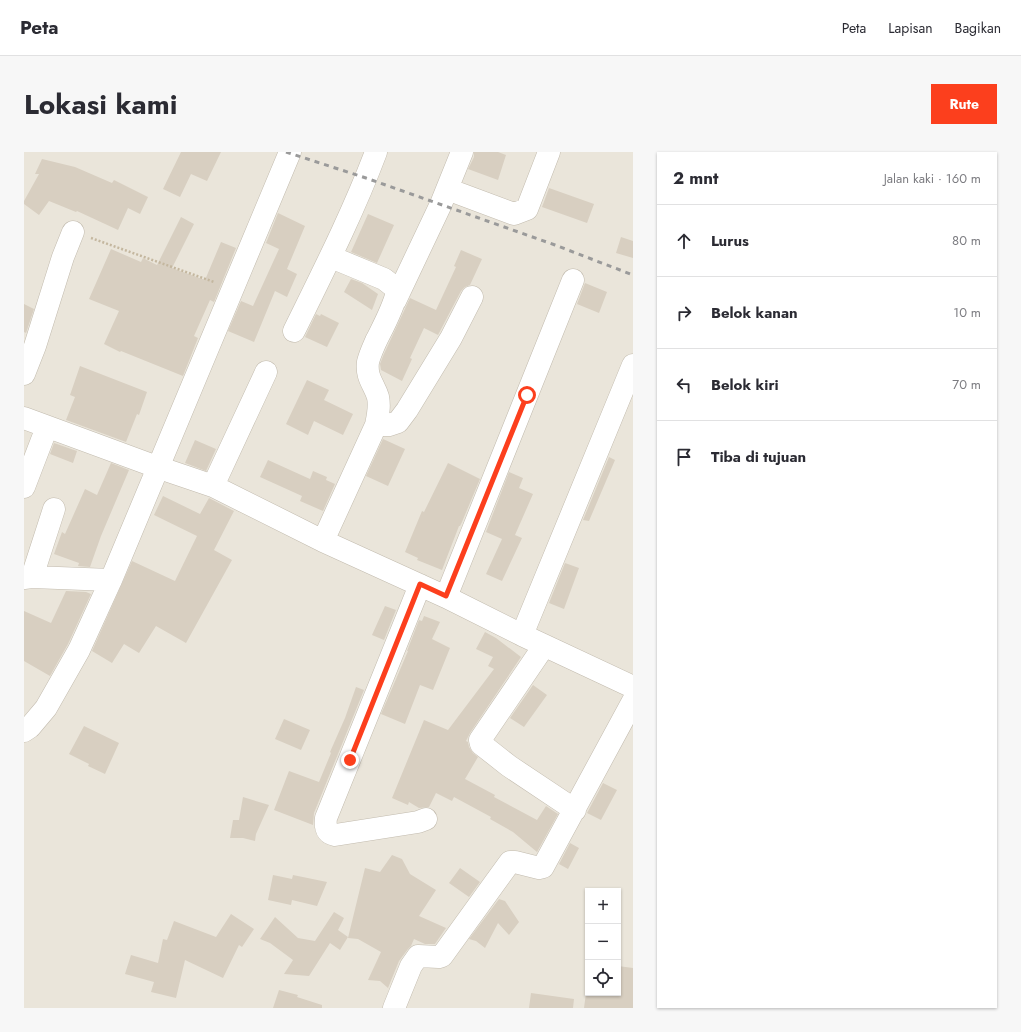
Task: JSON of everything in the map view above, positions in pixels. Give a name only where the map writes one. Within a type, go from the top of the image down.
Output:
[{"type":"street","points":[[24,731],[30,727],[46,708],[79,650],[111,580],[290,152]]},
{"type":"street","points":[[294,331],[331,257],[376,152]]},
{"type":"street","points":[[323,541],[376,425],[379,410],[378,397],[370,379],[368,368],[372,350],[441,204],[462,152]]},
{"type":"street","points":[[447,189],[514,214],[527,209],[549,152]]},
{"type":"street","points":[[24,374],[35,346],[63,257],[73,232]]},
{"type":"street","points":[[331,257],[384,279],[393,286],[397,292],[395,301]]},
{"type":"street","points":[[446,596],[573,280]]},
{"type":"street","points":[[376,425],[389,425],[398,422],[407,410],[451,338],[472,297]]},
{"type":"street","points":[[522,635],[633,365]]},
{"type":"street","points":[[213,486],[266,372]]},
{"type":"street","points":[[24,418],[213,486],[323,541],[446,596],[544,646],[633,686]]},
{"type":"street","points":[[24,487],[47,427]]},
{"type":"street","points":[[54,509],[28,577],[111,580]]},
{"type":"street","points":[[420,584],[326,818],[326,828],[331,833],[336,835],[418,822],[426,819]]},
{"type":"street","points":[[544,646],[480,740],[480,744],[509,766],[575,810]]},
{"type":"street","points":[[394,1008],[411,966],[418,956],[442,956],[510,862],[541,868],[543,867],[633,701]]},
{"type":"path","points":[[73,232],[232,289]]},
{"type":"shaded area","points":[[24,152],[633,152],[633,1008],[24,1008]]},
{"type":"building","points":[[181,152],[221,152],[207,181],[191,174],[180,197],[163,189]]},
{"type":"building","points":[[474,152],[498,152],[506,155],[498,180],[468,169],[474,157]]},
{"type":"building","points":[[42,159],[75,167],[112,183],[114,180],[148,197],[140,214],[128,208],[118,230],[77,211],[76,212],[49,201],[39,215],[24,204],[24,201],[39,174],[35,174]]},
{"type":"building","points":[[549,188],[594,204],[587,223],[542,207]]},
{"type":"building","points":[[278,213],[305,226],[287,269],[297,274],[287,297],[275,291],[254,342],[228,331],[241,301],[253,306],[279,249],[266,243]]},
{"type":"building","points":[[368,214],[394,225],[377,263],[351,252]]},
{"type":"building","points":[[181,217],[194,224],[172,268],[205,280],[221,242],[236,248],[214,302],[210,300],[194,336],[198,338],[183,376],[121,351],[120,352],[104,344],[119,311],[89,299],[111,249],[141,262],[143,258],[157,265]]},
{"type":"building","points":[[621,237],[633,241],[633,258],[616,253]]},
{"type":"building","points":[[461,250],[482,259],[470,285],[461,291],[438,335],[424,328],[410,358],[412,359],[402,381],[381,370],[380,364],[383,356],[410,298],[436,310],[456,267],[454,266]]},
{"type":"building","points":[[351,279],[362,283],[378,294],[372,310],[344,292]]},
{"type":"building","points":[[585,283],[607,292],[599,313],[577,304]]},
{"type":"building","points":[[24,304],[34,309],[26,333],[24,332]]},
{"type":"building","points":[[316,314],[320,316],[321,314],[339,323],[327,347],[305,337]]},
{"type":"building","points":[[80,366],[147,392],[139,415],[137,414],[126,442],[66,420],[75,397],[70,395]]},
{"type":"building","points":[[307,380],[329,390],[324,400],[353,414],[343,435],[314,421],[308,435],[286,424]]},
{"type":"building","points":[[383,439],[405,449],[388,486],[366,476]]},
{"type":"building","points":[[195,440],[216,449],[206,471],[185,463]]},
{"type":"building","points":[[54,443],[77,451],[73,463],[50,454]]},
{"type":"building","points":[[609,457],[615,460],[589,521],[583,520]]},
{"type":"building","points":[[268,460],[310,479],[313,471],[327,477],[326,480],[335,484],[323,511],[300,501],[302,496],[260,477]]},
{"type":"building","points":[[111,463],[129,470],[101,536],[90,567],[78,566],[79,563],[54,554],[62,532],[65,534],[85,489],[97,495]]},
{"type":"building","points":[[448,463],[480,479],[459,526],[442,570],[417,560],[418,558],[405,552],[422,511],[424,512]]},
{"type":"building","points":[[509,472],[523,478],[519,488],[533,494],[515,535],[522,538],[502,581],[486,574],[502,539],[486,532]]},
{"type":"building","points":[[163,496],[200,514],[209,498],[234,511],[214,550],[232,560],[186,643],[156,626],[139,653],[124,644],[112,663],[92,651],[132,561],[175,581],[197,536],[154,515]]},
{"type":"building","points":[[565,563],[579,568],[564,609],[549,603]]},
{"type":"building","points":[[66,591],[86,592],[91,594],[68,644],[50,676],[24,661],[24,611],[51,623]]},
{"type":"building","points":[[385,606],[396,610],[384,640],[372,635]]},
{"type":"building","points":[[424,616],[440,622],[432,639],[450,648],[433,690],[420,685],[405,724],[381,714],[408,651],[419,620],[422,621]]},
{"type":"building","points":[[485,632],[496,638],[521,657],[466,741],[468,742],[473,753],[478,757],[465,779],[495,795],[494,797],[537,820],[546,806],[558,814],[537,852],[513,832],[490,819],[491,817],[454,797],[452,801],[436,793],[429,807],[419,808],[409,802],[408,805],[392,798],[424,720],[448,730],[494,669],[488,666],[493,657],[476,649]]},
{"type":"building","points":[[533,685],[547,695],[524,727],[510,718]]},
{"type":"building","points":[[356,687],[364,690],[314,813],[313,825],[274,810],[289,771],[319,782]]},
{"type":"building","points":[[284,719],[310,730],[301,750],[275,739]]},
{"type":"building","points":[[84,726],[119,743],[105,774],[88,766],[89,764],[69,754]]},
{"type":"building","points":[[603,783],[617,790],[601,820],[587,813]]},
{"type":"building","points":[[243,797],[269,805],[256,834],[255,841],[243,838],[230,838],[233,820],[239,820]]},
{"type":"building","points":[[570,843],[579,848],[568,869],[559,864]]},
{"type":"building","points":[[392,855],[402,859],[410,874],[436,890],[419,916],[446,928],[435,944],[425,944],[414,939],[411,946],[399,961],[388,988],[380,981],[368,980],[381,952],[358,939],[348,938],[365,868],[380,872]]},
{"type":"building","points":[[460,868],[480,882],[469,897],[449,883]]},
{"type":"building","points":[[273,875],[292,879],[293,875],[327,882],[317,906],[292,900],[291,905],[268,900]]},
{"type":"building","points":[[499,899],[505,901],[519,922],[509,935],[498,923],[485,948],[476,941],[469,939]]},
{"type":"building","points":[[334,912],[344,918],[338,930],[348,937],[340,950],[330,943],[309,976],[284,974],[293,960],[270,943],[260,939],[275,917],[298,938],[315,941]]},
{"type":"building","points":[[231,914],[254,929],[242,947],[239,945],[223,978],[185,960],[176,998],[151,992],[154,982],[125,974],[131,955],[158,963],[163,939],[167,940],[174,921],[216,937]]},
{"type":"building","points":[[621,966],[633,968],[633,1008],[584,1008],[586,996],[621,996]]},
{"type":"building","points":[[279,990],[298,995],[297,997],[322,1005],[322,1008],[273,1008]]},
{"type":"building","points":[[531,993],[574,999],[573,1008],[529,1008]]},
{"type":"railway","points":[[286,152],[366,178],[555,245],[633,275]]},
{"type":"route","points":[[350,760],[420,584],[446,596],[527,395]]}]
